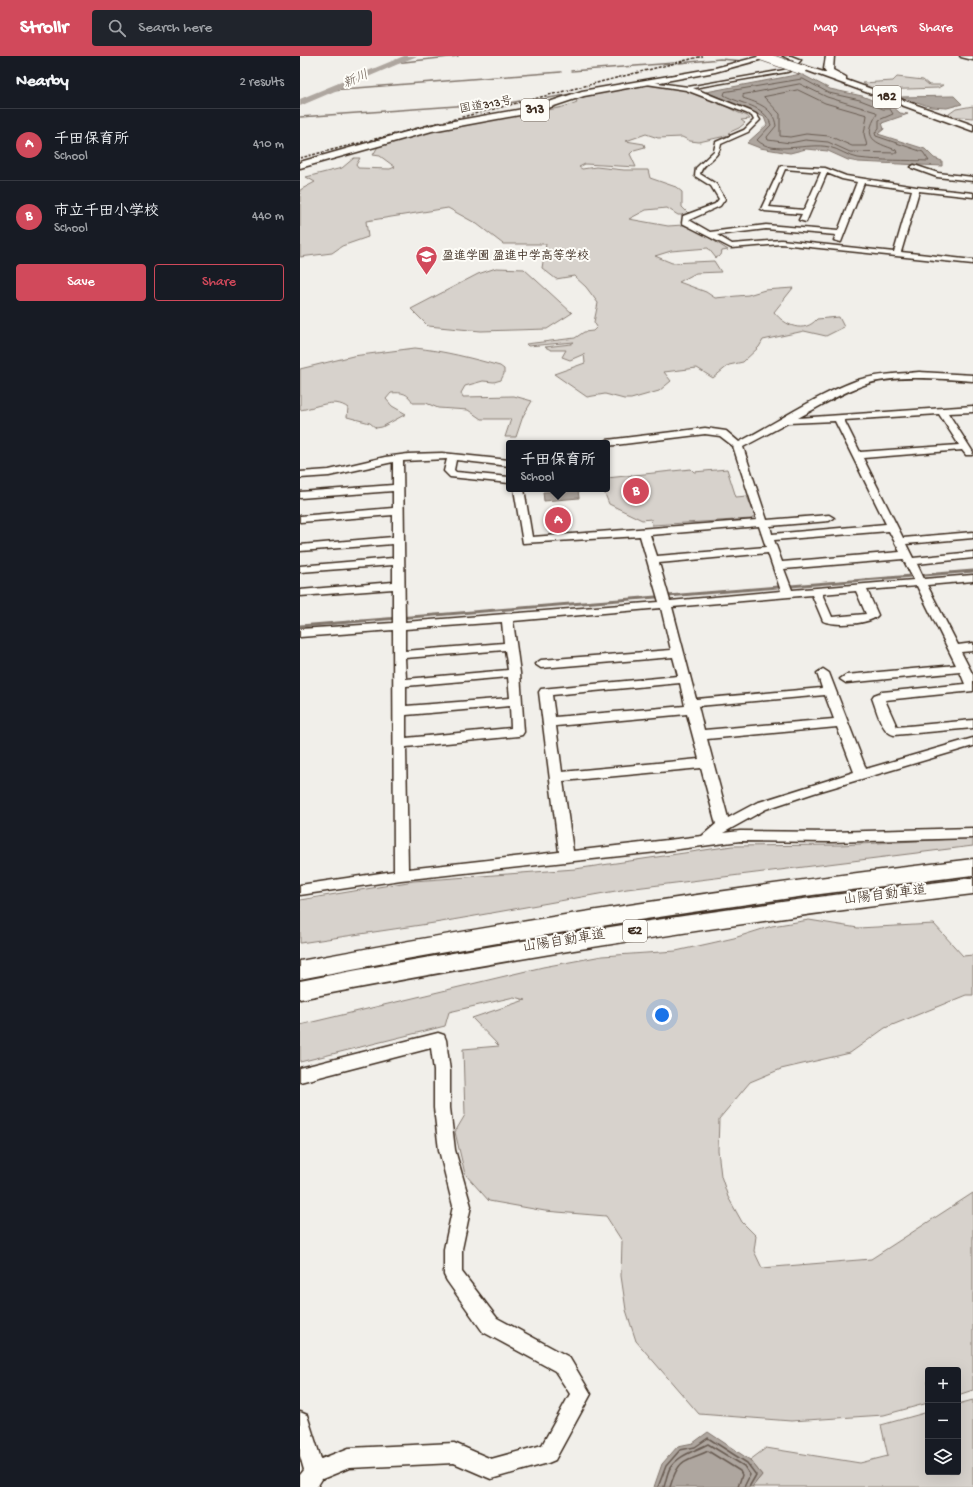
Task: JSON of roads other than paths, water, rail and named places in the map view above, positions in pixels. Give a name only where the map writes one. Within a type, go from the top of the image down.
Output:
[{"type":"highway","name":"182","points":[[762,56],[861,88],[973,129]]},
{"type":"highway","name":"182","points":[[770,56],[801,68]]},
{"type":"highway","name":"国道313号","points":[[300,165],[431,128],[536,110],[582,94],[715,70],[770,56]]},
{"type":"highway","points":[[801,68],[815,68],[829,58]]},
{"type":"highway","points":[[816,73],[829,58]]},
{"type":"highway","points":[[829,58],[828,69],[830,73],[861,88]]},
{"type":"highway","name":"182","points":[[816,73],[973,129]]},
{"type":"highway","name":"山陽自動車道","points":[[300,970],[510,931],[716,899],[973,867]]},
{"type":"highway","name":"山陽自動車道","points":[[300,990],[511,951],[629,932],[873,897],[973,886]]},
{"type":"street","points":[[687,88],[785,71],[790,69],[798,60],[786,56]]},
{"type":"street","points":[[963,56],[973,58]]},
{"type":"street","points":[[643,83],[687,88],[748,112],[754,115],[757,120],[746,132],[718,143],[717,152],[698,169],[697,175],[714,185],[722,199],[718,205],[686,218],[685,221],[731,246],[773,242],[973,262]]},
{"type":"street","points":[[807,212],[765,208],[783,167],[825,170],[844,178],[916,190],[973,195]]},
{"type":"street","points":[[914,167],[937,175],[973,179]]},
{"type":"street","points":[[799,230],[825,170]]},
{"type":"street","points":[[835,247],[861,181]]},
{"type":"street","points":[[897,254],[916,190]]},
{"type":"street","points":[[709,234],[766,227],[841,233]]},
{"type":"street","points":[[737,445],[744,444],[834,394],[876,379],[920,375],[973,378]]},
{"type":"street","points":[[787,421],[973,409]]},
{"type":"street","points":[[858,455],[967,450],[942,411]]},
{"type":"street","points":[[838,418],[858,455],[973,687],[882,696],[878,698],[890,727],[894,731],[973,724]]},
{"type":"street","points":[[610,443],[716,431],[728,435],[737,445],[764,522],[772,550],[787,589]]},
{"type":"street","points":[[300,475],[329,473],[398,458],[442,456],[506,463]]},
{"type":"street","points":[[398,458],[401,875]]},
{"type":"street","points":[[452,458],[449,471],[453,475],[506,480]]},
{"type":"street","points":[[300,495],[399,488]]},
{"type":"street","points":[[520,492],[527,541],[829,518]]},
{"type":"street","points":[[300,519],[399,511]]},
{"type":"street","points":[[768,537],[894,527]]},
{"type":"street","points":[[644,531],[664,599],[723,826]]},
{"type":"street","points":[[900,541],[973,535]]},
{"type":"street","points":[[300,548],[399,540]]},
{"type":"street","points":[[652,560],[772,550]]},
{"type":"street","points":[[778,566],[973,555]]},
{"type":"street","points":[[300,569],[398,561]]},
{"type":"street","points":[[300,633],[399,621],[507,618],[664,599],[787,589],[816,592],[860,588],[919,578],[973,578]]},
{"type":"street","points":[[300,593],[398,585]]},
{"type":"street","points":[[816,592],[827,619],[832,621],[867,618],[872,615],[860,588]]},
{"type":"street","points":[[401,743],[518,732],[514,672],[507,618]]},
{"type":"street","points":[[400,654],[510,646]]},
{"type":"street","points":[[954,649],[973,647]]},
{"type":"street","points":[[541,664],[677,653]]},
{"type":"street","points":[[846,678],[964,668]]},
{"type":"street","points":[[400,683],[514,672]]},
{"type":"street","points":[[824,674],[861,774]]},
{"type":"street","points":[[567,857],[545,692],[684,679]]},
{"type":"street","points":[[549,722],[830,691]]},
{"type":"street","points":[[401,711],[516,701]]},
{"type":"street","points":[[699,735],[842,722]]},
{"type":"street","points":[[705,841],[723,826],[761,806],[861,774],[973,742]]},
{"type":"street","points":[[556,777],[706,763]]},
{"type":"street","points":[[300,890],[401,875],[740,836],[831,837],[973,833]]},
{"type":"street","points":[[300,1075],[438,1040],[442,1071],[442,1108],[447,1150],[462,1206],[453,1249],[454,1275],[490,1325],[562,1364],[581,1394],[548,1453],[491,1469],[454,1453],[412,1454],[349,1458],[309,1479],[300,1422]]},
{"type":"water","points":[[801,74],[830,89],[862,96],[884,105],[891,105],[900,113],[908,114],[882,123],[884,129],[878,134],[925,149],[934,158],[942,161],[942,166],[858,162],[848,160],[828,151],[806,149],[790,153],[760,148],[747,143],[767,125],[764,117],[706,92]]},
{"type":"water","points":[[954,96],[962,104],[947,108],[931,107],[917,102],[910,103],[900,97]]},
{"type":"water","points":[[543,492],[578,492],[579,498],[544,501]]},
{"type":"water","points":[[708,1432],[750,1460],[762,1475],[752,1487],[654,1487],[662,1464],[678,1446],[693,1443]]},
{"type":"waterway","name":"新川","points":[[300,103],[412,56]]},
{"type":"waterway","points":[[395,63],[458,56]]},
{"type":"waterway","points":[[679,63],[720,59],[744,61]]},
{"type":"waterway","points":[[571,71],[674,63]]},
{"type":"waterway","points":[[331,90],[561,72]]},
{"type":"waterway","points":[[527,102],[576,93]]},
{"type":"waterway","points":[[509,103],[520,101]]},
{"type":"waterway","points":[[300,117],[499,103]]},
{"type":"waterway","points":[[300,626],[973,571]]},
{"type":"railway","points":[[300,158],[703,56]]},
{"type":"place","name":"盈進学園 盈進中学高等学校","points":[[427,276]]},
{"type":"place","name":"市立千田小学校","points":[[636,491]]},
{"type":"place","name":"千田保育所","points":[[558,520]]}]
